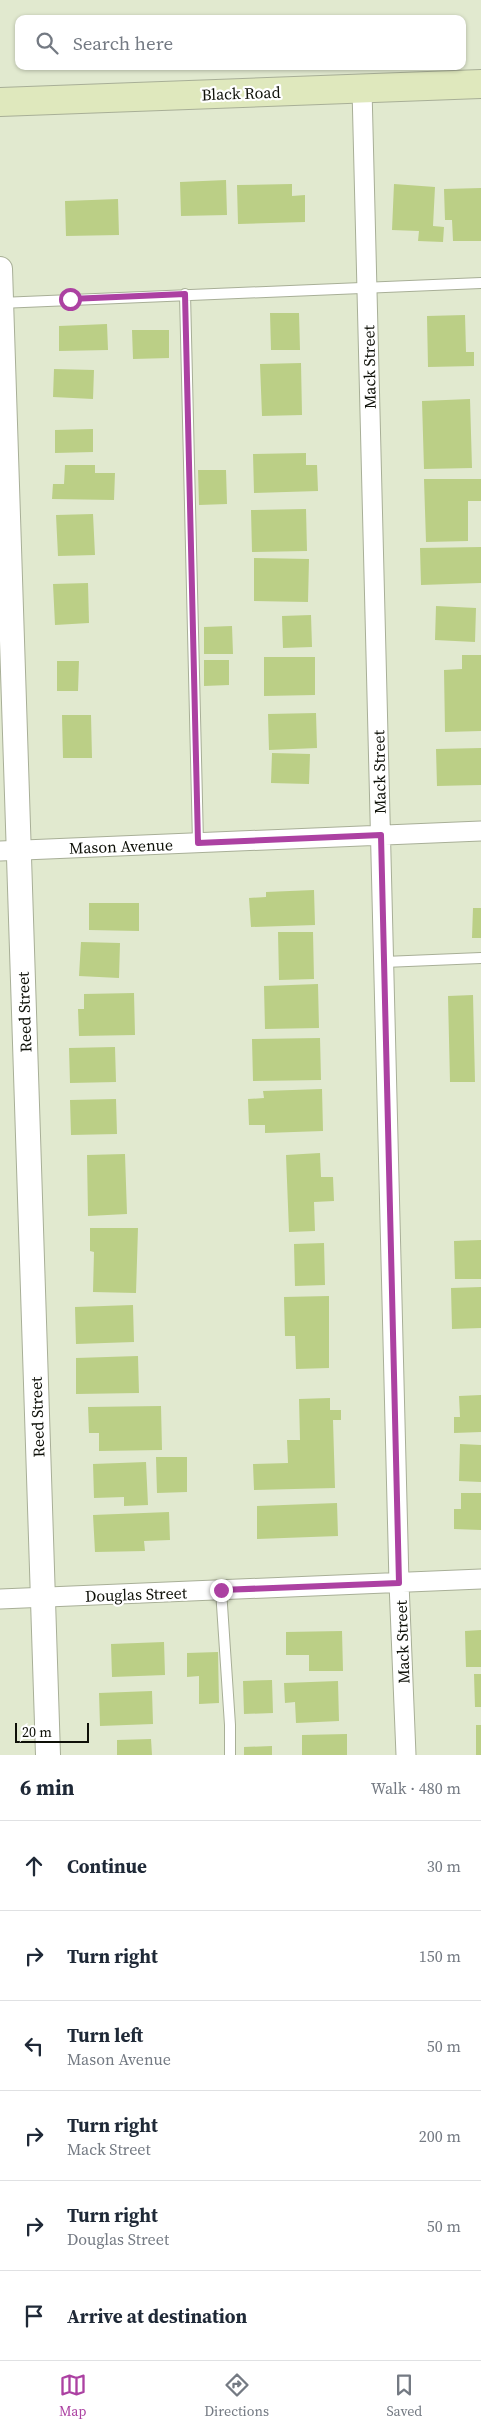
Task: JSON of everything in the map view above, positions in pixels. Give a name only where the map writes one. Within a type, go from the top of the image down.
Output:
[{"type":"main road","name":"Black Road","points":[[0,102],[481,84]]},
{"type":"street","name":"Mack Street","points":[[362,89],[399,1583],[406,1755]]},
{"type":"street","name":"Reed Street","points":[[0,269],[9,850],[48,1755]]},
{"type":"street","name":"Mason Avenue","points":[[9,850],[481,831]]},
{"type":"street","name":"Douglas Street","points":[[0,1599],[481,1579]]},
{"type":"lane","points":[[1,302],[367,286],[481,283]]},
{"type":"lane","points":[[185,294],[198,843]]},
{"type":"lane","points":[[384,962],[481,958]]},
{"type":"lane","points":[[221,1590],[230,1725],[230,1755]]},
{"type":"building","points":[[226,180],[227,215],[181,216],[180,182]]},
{"type":"building","points":[[292,184],[292,196],[305,195],[305,222],[238,224],[237,185]]},
{"type":"building","points":[[394,184],[435,187],[433,226],[444,227],[443,242],[418,241],[419,231],[392,230]]},
{"type":"building","points":[[481,188],[481,241],[453,241],[452,220],[445,220],[444,189]]},
{"type":"building","points":[[118,199],[119,235],[66,236],[65,201]]},
{"type":"building","points":[[270,313],[299,313],[300,350],[271,350]]},
{"type":"building","points":[[465,315],[466,352],[474,352],[474,366],[428,367],[427,316]]},
{"type":"building","points":[[107,324],[108,350],[59,351],[59,326]]},
{"type":"building","points":[[132,330],[169,330],[169,358],[133,359]]},
{"type":"building","points":[[301,363],[302,415],[262,416],[260,364]]},
{"type":"building","points":[[54,369],[94,370],[93,399],[53,397]]},
{"type":"building","points":[[470,399],[472,468],[424,469],[422,401]]},
{"type":"building","points":[[93,429],[93,452],[55,453],[55,430]]},
{"type":"building","points":[[306,453],[306,465],[317,465],[318,491],[254,493],[253,454]]},
{"type":"building","points":[[65,465],[95,465],[95,473],[115,473],[114,500],[52,499],[53,484],[64,484]]},
{"type":"building","points":[[198,470],[226,470],[227,504],[199,505]]},
{"type":"building","points":[[424,479],[481,479],[481,501],[468,501],[468,541],[426,542]]},
{"type":"building","points":[[306,509],[307,551],[252,552],[251,510]]},
{"type":"building","points":[[93,514],[95,555],[58,556],[56,515]]},
{"type":"building","points":[[481,547],[481,583],[421,585],[420,548]]},
{"type":"building","points":[[254,558],[309,559],[308,602],[254,601]]},
{"type":"building","points":[[88,583],[89,623],[55,625],[53,584]]},
{"type":"building","points":[[436,606],[476,608],[475,642],[435,640]]},
{"type":"building","points":[[311,615],[312,647],[283,648],[282,616]]},
{"type":"building","points":[[232,626],[233,654],[204,654],[204,627]]},
{"type":"building","points":[[462,655],[481,655],[481,731],[445,732],[444,670],[462,669]]},
{"type":"building","points":[[264,657],[315,657],[315,695],[264,696]]},
{"type":"building","points":[[204,660],[229,660],[229,685],[204,686]]},
{"type":"building","points":[[57,661],[79,661],[78,691],[57,691]]},
{"type":"building","points":[[316,713],[317,748],[269,750],[268,714]]},
{"type":"building","points":[[62,715],[91,715],[92,758],[63,758]]},
{"type":"building","points":[[481,748],[481,785],[437,786],[436,749]]},
{"type":"building","points":[[272,753],[310,754],[309,784],[271,783]]},
{"type":"building","points":[[314,890],[315,925],[251,927],[249,898],[266,897],[266,892]]},
{"type":"building","points":[[89,903],[139,903],[139,931],[89,930]]},
{"type":"building","points":[[473,908],[481,908],[481,938],[472,938]]},
{"type":"building","points":[[278,932],[313,932],[314,979],[279,980]]},
{"type":"building","points":[[81,942],[120,943],[119,978],[79,976]]},
{"type":"building","points":[[318,984],[319,1028],[265,1029],[264,986]]},
{"type":"building","points":[[134,993],[135,1035],[79,1036],[78,1009],[84,1009],[84,994]]},
{"type":"building","points":[[473,995],[475,1082],[450,1082],[448,996]]},
{"type":"building","points":[[320,1038],[321,1080],[253,1081],[252,1039]]},
{"type":"building","points":[[115,1047],[116,1082],[70,1083],[69,1048]]},
{"type":"building","points":[[322,1089],[323,1131],[265,1133],[265,1125],[249,1125],[248,1099],[264,1098],[263,1091]]},
{"type":"building","points":[[116,1099],[117,1134],[71,1135],[70,1100]]},
{"type":"building","points":[[320,1153],[321,1177],[333,1177],[334,1201],[314,1202],[315,1231],[289,1232],[286,1155]]},
{"type":"building","points":[[125,1154],[127,1214],[88,1216],[87,1155]]},
{"type":"building","points":[[90,1228],[138,1228],[136,1293],[93,1292],[94,1252],[90,1251]]},
{"type":"building","points":[[481,1240],[481,1279],[455,1279],[454,1241]]},
{"type":"building","points":[[324,1243],[325,1285],[295,1286],[294,1244]]},
{"type":"building","points":[[481,1287],[481,1328],[452,1329],[451,1288]]},
{"type":"building","points":[[329,1296],[329,1368],[296,1369],[295,1336],[285,1336],[284,1297]]},
{"type":"building","points":[[133,1305],[134,1342],[76,1344],[75,1307]]},
{"type":"building","points":[[138,1356],[139,1393],[76,1394],[76,1358]]},
{"type":"building","points":[[481,1395],[481,1432],[454,1433],[454,1417],[460,1417],[459,1396]]},
{"type":"building","points":[[330,1398],[330,1410],[341,1410],[341,1420],[333,1420],[335,1488],[254,1490],[253,1464],[288,1463],[287,1440],[300,1440],[299,1399]]},
{"type":"building","points":[[161,1406],[162,1450],[99,1451],[99,1433],[89,1433],[88,1407]]},
{"type":"building","points":[[460,1444],[481,1445],[481,1482],[459,1481]]},
{"type":"building","points":[[156,1457],[187,1457],[187,1492],[157,1493]]},
{"type":"building","points":[[146,1462],[148,1505],[124,1506],[124,1497],[94,1498],[93,1464]]},
{"type":"building","points":[[461,1493],[481,1493],[481,1530],[454,1529],[454,1509],[461,1509]]},
{"type":"building","points":[[337,1503],[338,1536],[257,1539],[257,1506]]},
{"type":"building","points":[[169,1512],[170,1540],[144,1541],[145,1551],[95,1552],[93,1515]]},
{"type":"building","points":[[481,1630],[481,1667],[466,1667],[465,1631]]},
{"type":"building","points":[[342,1631],[343,1671],[309,1671],[309,1655],[286,1655],[286,1632]]},
{"type":"building","points":[[164,1642],[165,1675],[112,1677],[111,1644]]},
{"type":"building","points":[[218,1652],[219,1703],[199,1704],[199,1676],[187,1677],[187,1653]]},
{"type":"building","points":[[474,1674],[481,1674],[481,1707],[475,1707]]},
{"type":"building","points":[[272,1680],[273,1713],[244,1714],[243,1681]]},
{"type":"building","points":[[338,1681],[339,1721],[296,1723],[295,1702],[285,1703],[284,1683]]},
{"type":"building","points":[[152,1691],[153,1724],[100,1726],[99,1693]]},
{"type":"building","points":[[476,1725],[481,1725],[481,1755],[476,1755]]},
{"type":"building","points":[[347,1734],[347,1755],[302,1755],[302,1735]]},
{"type":"building","points":[[151,1739],[152,1755],[117,1755],[117,1740]]},
{"type":"building","points":[[272,1746],[272,1755],[244,1755],[244,1747]]},
{"type":"route","points":[[70,299],[185,294],[198,843],[381,835],[399,1583],[221,1590]]}]
